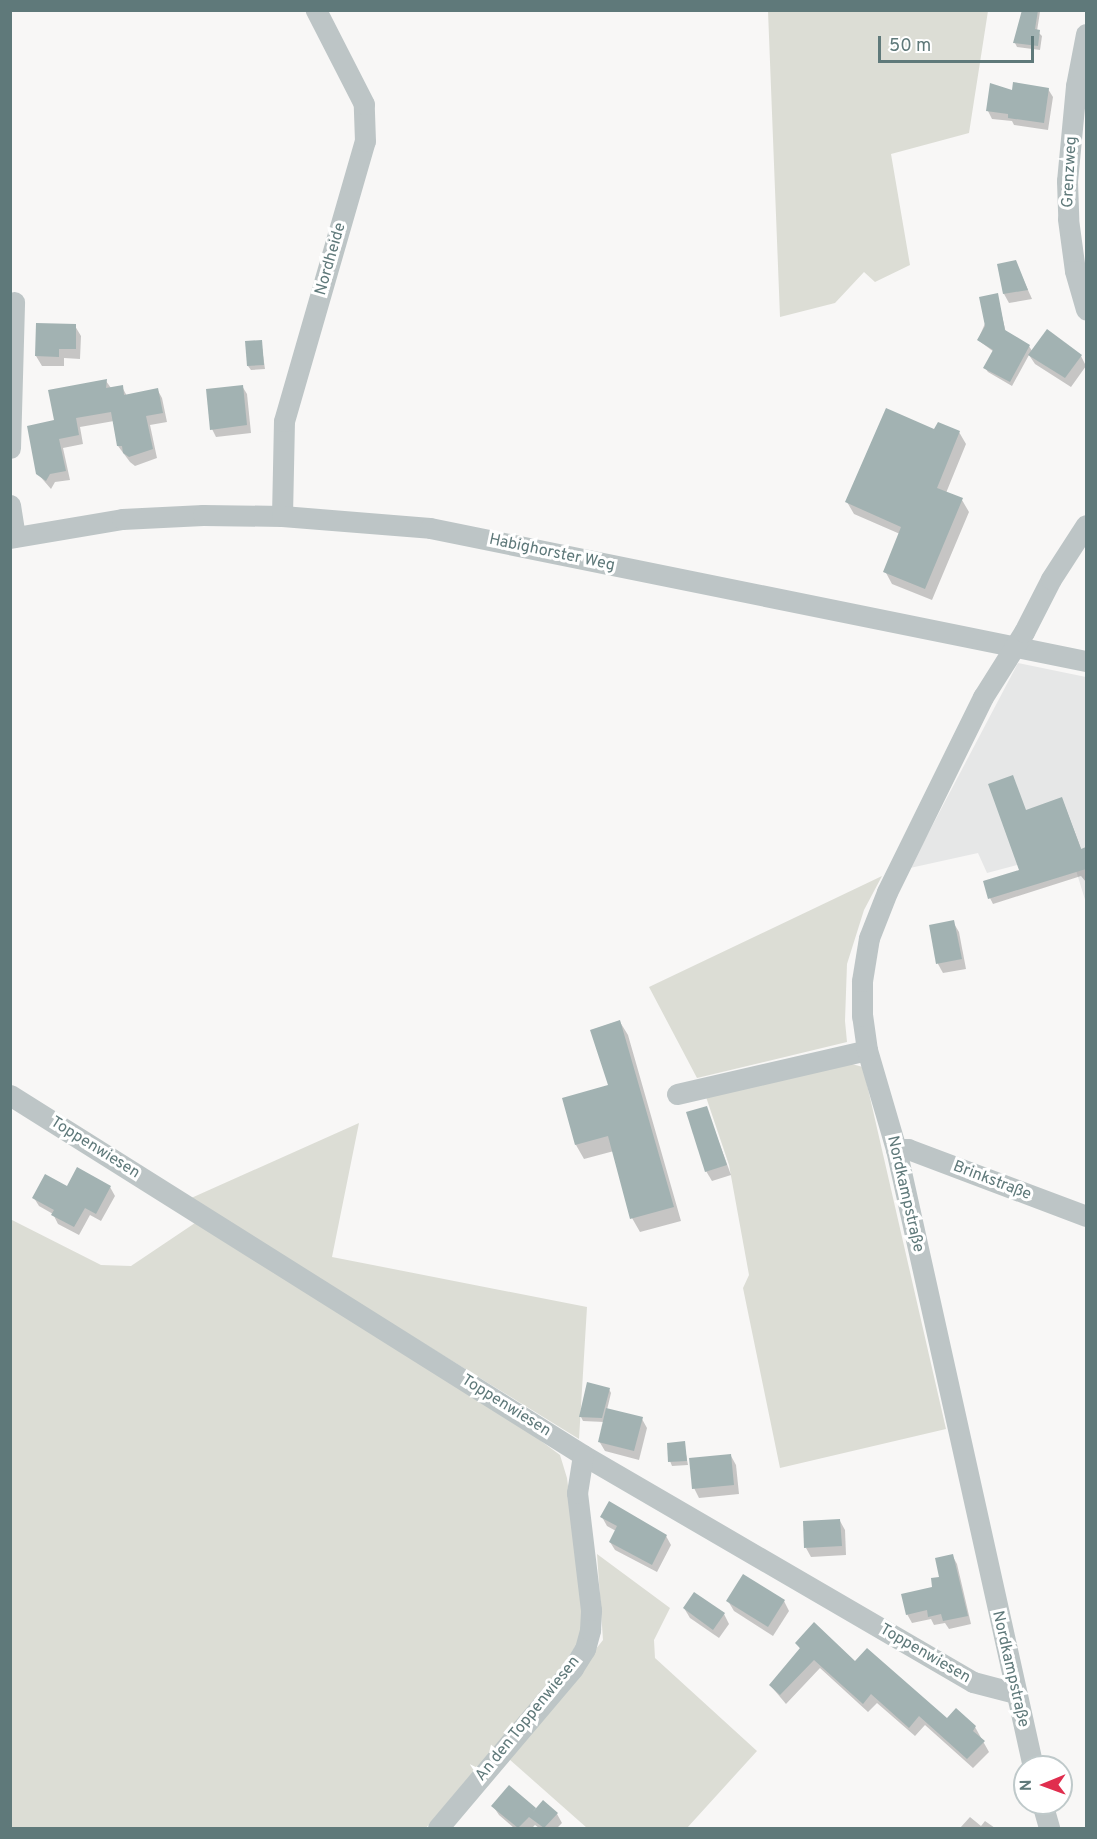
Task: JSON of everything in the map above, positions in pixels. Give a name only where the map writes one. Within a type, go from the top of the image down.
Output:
[{"type":"street","name":"Nordheide","points":[[282,516],[284,421],[365,141],[364,105],[316,10]]},
{"type":"street","name":"Grenzweg","points":[[1086,34],[1076,86],[1067,181],[1068,219],[1074,261],[1086,309]]},
{"type":"street","points":[[10,448],[14,302]]},
{"type":"street","points":[[10,505],[13,538]]},
{"type":"street","name":"Habighorster Weg","points":[[13,538],[122,519],[203,515],[282,516],[430,528],[1086,661]]},
{"type":"street","points":[[1013,647],[1086,525]]},
{"type":"street","name":"Nordkampstraße","points":[[1013,647],[983,697],[902,861],[869,938],[862,981],[862,1016],[867,1050],[896,1149],[1030,1755]]},
{"type":"street","points":[[677,1094],[867,1050]]},
{"type":"street","name":"Toppenwiesen","points":[[10,1095],[583,1455],[973,1682],[1015,1694]]},
{"type":"street","name":"Brinkstraße","points":[[896,1149],[908,1149],[1086,1216]]},
{"type":"street","name":"An den Toppenwiesen","points":[[438,1828],[573,1668],[585,1648],[590,1630],[591,1610],[577,1493],[583,1455]]},
{"type":"shaded area","points":[[768,11],[988,11],[969,133],[891,154],[910,265],[875,282],[864,272],[835,303],[780,317]]},
{"type":"shaded area","points":[[1018,663],[1086,677],[1086,903],[1070,851],[987,873],[978,853],[910,868]]},
{"type":"shaded area","points":[[882,876],[864,910],[847,964],[845,1021],[847,1042],[697,1078],[649,987]]},
{"type":"shaded area","points":[[848,1063],[863,1067],[946,1429],[780,1468],[743,1288],[749,1275],[729,1165],[705,1094]]},
{"type":"shaded area","points":[[359,1123],[332,1257],[587,1307],[579,1439],[189,1199]]},
{"type":"shaded area","points":[[10,1219],[101,1265],[131,1266],[195,1223],[529,1432],[560,1455],[567,1478],[584,1610],[580,1640],[557,1673],[426,1828],[11,1828]]},
{"type":"shaded area","points":[[597,1554],[670,1608],[654,1640],[655,1658],[757,1751],[687,1828],[587,1828],[509,1759],[603,1640]]},
{"type":"building","points":[[1022,10],[1038,10],[1035,29],[1040,30],[1038,46],[1013,43]]},
{"type":"building","points":[[1013,82],[1049,88],[1044,123],[1008,118],[1008,114],[986,111],[990,83],[1012,90]]},
{"type":"building","points":[[1016,260],[1028,290],[1003,294],[997,264]]},
{"type":"building","points":[[998,293],[1005,330],[1030,345],[1010,382],[983,368],[993,350],[977,340],[985,326],[979,297]]},
{"type":"building","points":[[36,323],[76,324],[76,349],[59,349],[59,357],[35,356]]},
{"type":"building","points":[[1047,329],[1082,355],[1065,378],[1028,355]]},
{"type":"building","points":[[262,340],[264,365],[247,366],[245,341]]},
{"type":"building","points":[[107,379],[106,388],[123,385],[124,395],[158,388],[163,413],[146,416],[153,449],[129,457],[123,453],[122,446],[117,446],[111,412],[76,418],[79,435],[59,439],[66,471],[50,474],[46,481],[36,474],[27,426],[54,420],[48,390]]},
{"type":"building","points":[[243,385],[247,425],[210,430],[206,389]]},
{"type":"building","points":[[886,408],[934,429],[938,422],[960,431],[937,488],[963,498],[925,589],[883,572],[901,527],[845,502]]},
{"type":"building","points":[[1013,775],[1026,810],[1062,797],[1081,849],[1086,847],[1086,869],[988,899],[983,881],[1019,870],[988,784]]},
{"type":"building","points":[[954,920],[962,959],[936,964],[929,925]]},
{"type":"building","points":[[620,1020],[674,1207],[630,1219],[608,1136],[575,1145],[562,1098],[608,1085],[590,1030]]},
{"type":"building","points":[[707,1106],[727,1165],[705,1172],[686,1112]]},
{"type":"building","points":[[77,1167],[111,1186],[96,1214],[85,1208],[74,1227],[51,1215],[54,1210],[32,1198],[45,1174],[67,1186]]},
{"type":"building","points":[[587,1382],[610,1388],[602,1418],[579,1417]]},
{"type":"building","points":[[606,1408],[643,1417],[634,1451],[598,1442]]},
{"type":"building","points":[[685,1441],[687,1461],[668,1462],[667,1443]]},
{"type":"building","points":[[731,1454],[734,1485],[692,1489],[689,1458]]},
{"type":"building","points":[[609,1501],[667,1535],[652,1565],[609,1542],[617,1526],[600,1517]]},
{"type":"building","points":[[840,1519],[842,1546],[804,1548],[803,1521]]},
{"type":"building","points":[[953,1554],[968,1616],[943,1621],[941,1614],[928,1617],[927,1610],[906,1615],[901,1594],[932,1587],[931,1578],[939,1577],[935,1558]]},
{"type":"building","points":[[743,1574],[785,1600],[768,1627],[726,1601]]},
{"type":"building","points":[[694,1592],[725,1613],[713,1630],[683,1608]]},
{"type":"building","points":[[814,1622],[855,1661],[867,1648],[947,1718],[956,1708],[976,1726],[973,1731],[985,1741],[967,1759],[919,1716],[909,1728],[871,1694],[863,1704],[814,1660],[780,1695],[769,1685],[800,1648],[795,1643]]},
{"type":"building","points":[[509,1785],[536,1808],[531,1814],[543,1800],[558,1813],[544,1828],[529,1817],[518,1828],[491,1806]]}]
